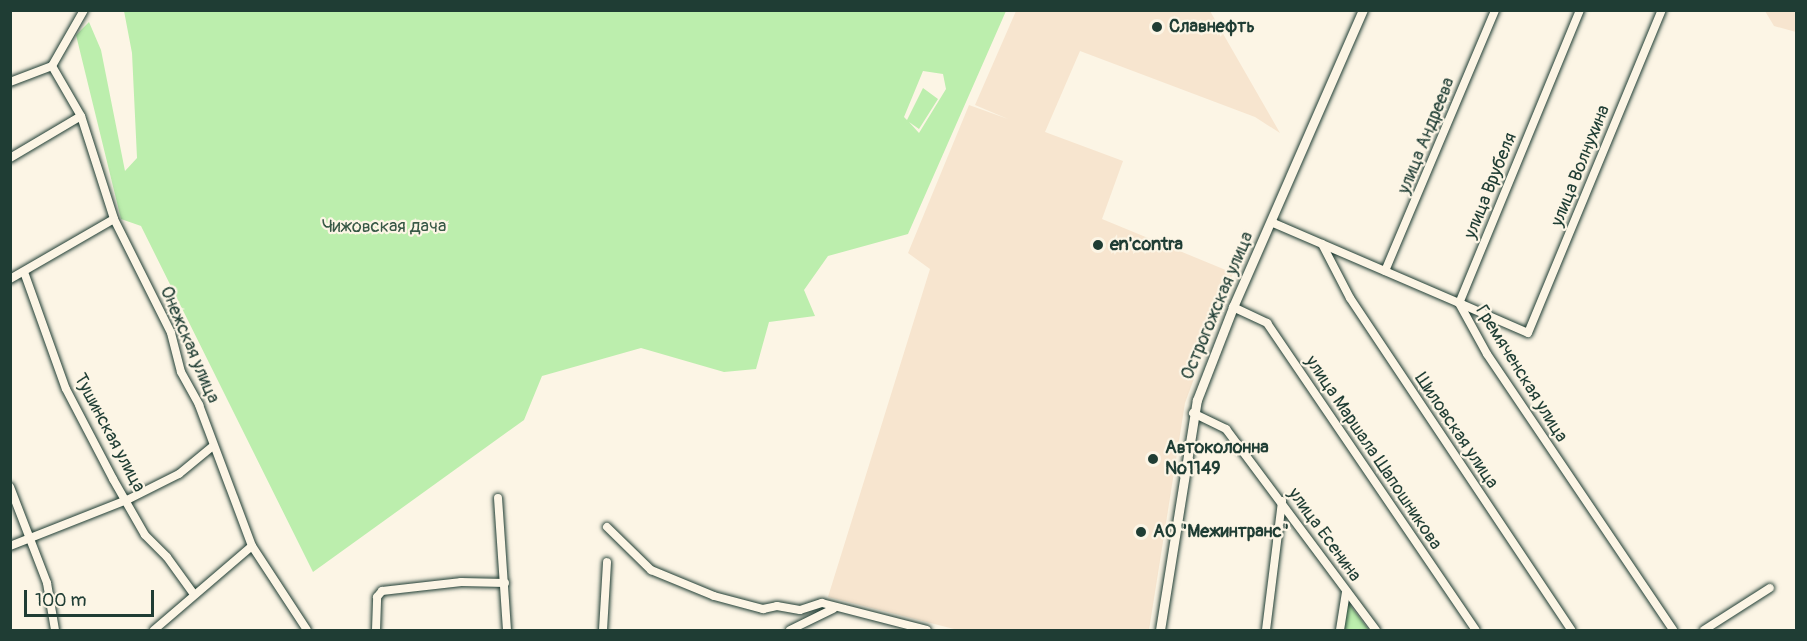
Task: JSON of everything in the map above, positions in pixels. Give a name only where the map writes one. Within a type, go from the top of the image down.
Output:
[{"type":"street","points":[[10,82],[52,66],[84,10]]},
{"type":"street","name":"Острогожская улица","points":[[1160,630],[1193,413],[1233,307],[1364,10]]},
{"type":"street","name":"улица Андреева","points":[[1385,272],[1495,10]]},
{"type":"street","name":"улица Врубеля","points":[[1459,303],[1580,10]]},
{"type":"street","name":"улица Волнухина","points":[[1459,303],[1528,333],[1662,10]]},
{"type":"street","name":"Онежская улица","points":[[52,66],[81,116],[114,219],[171,333],[181,372],[199,405],[252,546],[304,629]]},
{"type":"street","points":[[10,158],[81,116]]},
{"type":"street","points":[[10,279],[114,219]]},
{"type":"street","name":"Гремяченская улица","points":[[1271,222],[1459,303],[1487,354],[1673,630]]},
{"type":"street","name":"Шиловская улица","points":[[1322,244],[1350,298],[1571,630]]},
{"type":"street","name":"Тушинская улица","points":[[24,272],[66,389],[145,535],[167,557],[193,593]]},
{"type":"street","name":"улица Маршала Шапошникова","points":[[1233,307],[1267,323],[1476,630]]},
{"type":"street","name":"улица Есенина","points":[[1193,413],[1226,429],[1282,501],[1346,592],[1376,630]]},
{"type":"street","points":[[10,546],[127,500],[179,474],[213,446]]},
{"type":"street","points":[[10,487],[32,538],[47,583],[55,630]]},
{"type":"street","points":[[498,498],[507,630]]},
{"type":"street","points":[[1266,630],[1282,501]]},
{"type":"street","points":[[607,527],[651,570],[714,596],[762,609],[777,606],[800,610],[822,603],[833,609],[927,630]]},
{"type":"street","points":[[154,630],[193,593],[252,546]]},
{"type":"street","points":[[603,630],[607,562]]},
{"type":"street","points":[[376,630],[377,597],[382,591],[450,583],[505,583]]},
{"type":"street","points":[[1704,630],[1770,588]]},
{"type":"street","points":[[1340,630],[1346,592]]},
{"type":"street","points":[[790,630],[833,609]]},
{"type":"shaded area","points":[[1016,11],[1210,11],[1280,133],[1255,117],[1080,51],[1045,132],[1123,161],[1102,219],[1233,273],[1185,403],[1149,630],[958,630],[828,597],[930,269],[908,253],[969,105],[1008,119],[975,105]]},
{"type":"shaded area","points":[[1765,11],[1796,11],[1796,32],[1774,26]]},
{"type":"green space","name":"Чижовская дача","points":[[124,10],[1006,11],[908,234],[828,256],[804,290],[815,316],[769,322],[756,369],[724,372],[641,348],[542,376],[524,420],[313,572],[141,226],[121,219],[76,35],[89,22],[101,50],[125,171],[137,158],[132,53]],"holes":[[[923,71],[943,74],[946,89],[919,133],[909,122],[919,129],[938,99],[923,88],[907,120],[904,117]]]},
{"type":"green space","points":[[1347,601],[1369,630],[1343,630]]},
{"type":"place","name":"Cлавнефть","points":[[1157,27]]},
{"type":"place","name":"en'contra","points":[[1098,245]]},
{"type":"place","name":"Автоколонна №1149","points":[[1153,459]]},
{"type":"place","name":"АО \"Межинтранс\"","points":[[1141,532]]}]
